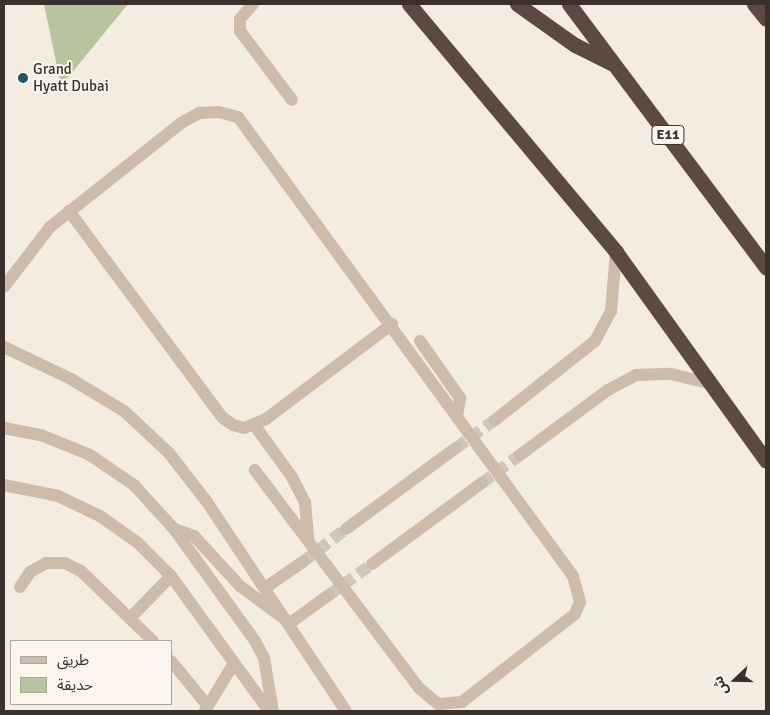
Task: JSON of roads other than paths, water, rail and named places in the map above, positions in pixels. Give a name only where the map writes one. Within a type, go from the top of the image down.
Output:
[{"type":"highway","points":[[409,4],[616,252],[766,462]]},
{"type":"highway","points":[[517,4],[575,45],[617,66]]},
{"type":"highway","name":"E11","points":[[569,4],[766,267]]},
{"type":"highway","points":[[754,4],[766,19]]},
{"type":"lane","points":[[253,4],[240,19],[240,32],[292,100]]},
{"type":"lane","points":[[4,286],[35,245],[70,211],[181,123],[199,114],[219,112],[238,117],[392,324],[457,418],[573,576],[580,602],[565,624],[462,702],[438,704],[419,688],[255,470]]},
{"type":"lane","points":[[70,211],[223,418],[233,425],[255,426],[392,324]]},
{"type":"lane","points":[[495,420],[595,341],[611,311],[616,252]]},
{"type":"lane","points":[[420,341],[460,398],[457,418]]},
{"type":"lane","points":[[4,348],[71,378],[124,411],[169,453],[290,623],[346,711]]},
{"type":"lane","points":[[520,455],[608,390],[636,375],[671,374],[712,384]]},
{"type":"lane","points":[[255,426],[292,477],[304,502],[308,540]]},
{"type":"lane","points":[[4,428],[41,435],[90,455],[134,485],[174,529],[264,658],[271,711]]},
{"type":"lane","points":[[346,529],[456,448]]},
{"type":"lane","points":[[372,564],[482,483]]},
{"type":"lane","points":[[4,485],[58,496],[100,516],[138,543],[171,576],[271,711]]},
{"type":"lane","points":[[174,529],[194,536],[240,586],[290,623]]},
{"type":"lane","points":[[265,588],[304,561]]},
{"type":"lane","points":[[20,587],[38,567],[65,563],[81,571],[153,640]]},
{"type":"lane","points":[[131,617],[171,576]]},
{"type":"lane","points":[[290,623],[329,595]]},
{"type":"lane","points":[[172,662],[206,709],[234,663]]},
{"type":"tunnel","points":[[456,448],[495,420]]},
{"type":"tunnel","points":[[482,483],[520,455]]},
{"type":"tunnel","points":[[304,561],[346,529]]},
{"type":"tunnel","points":[[329,595],[372,564]]},
{"type":"place","name":"Grand Hyatt Dubai","points":[[23,78]]}]
